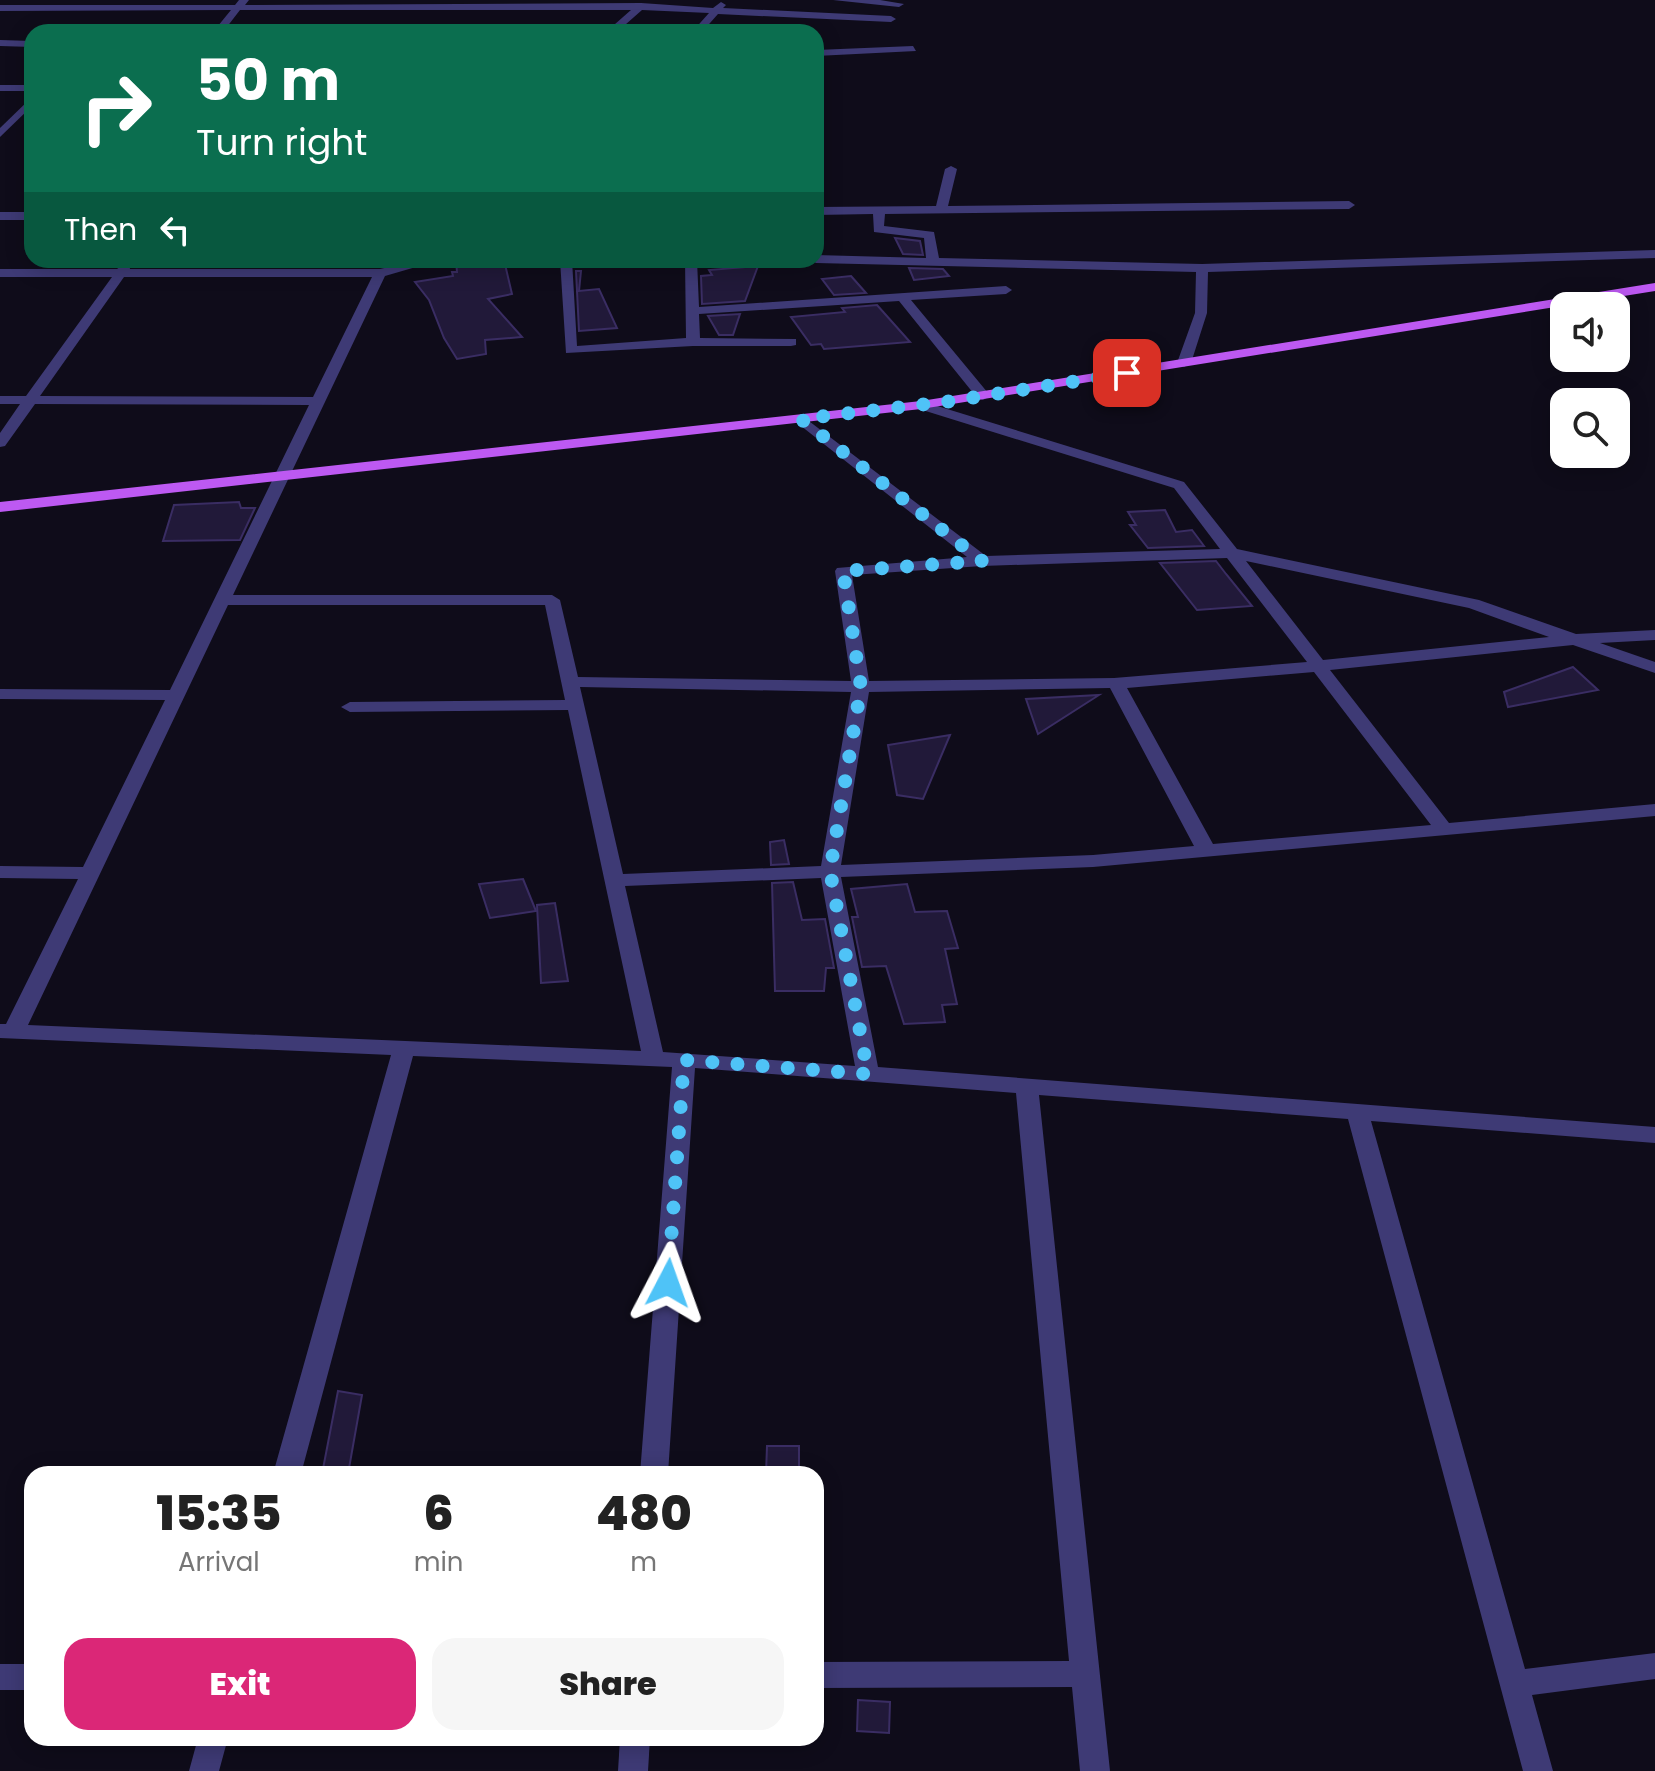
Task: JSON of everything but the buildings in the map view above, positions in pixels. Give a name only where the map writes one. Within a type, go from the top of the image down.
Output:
[{"type":"main road","points":[[0,507],[921,405],[1655,287]]},
{"type":"street","points":[[620,24],[638,7],[666,0]]},
{"type":"street","points":[[704,24],[726,0]]},
{"type":"street","points":[[838,0],[899,4]]},
{"type":"street","points":[[224,24],[240,4]]},
{"type":"street","points":[[0,8],[240,4],[638,7],[891,19]]},
{"type":"street","points":[[0,43],[24,44]]},
{"type":"street","points":[[824,53],[913,49]]},
{"type":"street","points":[[0,88],[24,88]]},
{"type":"street","points":[[0,134],[24,108]]},
{"type":"street","points":[[941,210],[951,169]]},
{"type":"street","points":[[824,211],[1349,205]]},
{"type":"street","points":[[879,211],[878,229],[930,235],[933,262]]},
{"type":"street","points":[[0,216],[24,216]]},
{"type":"street","points":[[824,259],[1202,268],[1655,254]]},
{"type":"street","points":[[0,443],[124,268]]},
{"type":"street","points":[[0,273],[380,273],[401,268]]},
{"type":"street","points":[[566,268],[571,350],[693,342],[791,342]]},
{"type":"street","points":[[691,268],[693,342]]},
{"type":"street","points":[[1184,363],[1201,313],[1202,268]]},
{"type":"street","points":[[380,273],[91,873],[7,1031],[684,1060],[1655,1135]]},
{"type":"street","points":[[692,311],[1006,290]]},
{"type":"street","points":[[902,297],[983,396]]},
{"type":"street","points":[[0,400],[318,401]]},
{"type":"street","points":[[921,405],[1179,485],[1444,829]]},
{"type":"street","points":[[801,419],[982,561]]},
{"type":"street","points":[[868,1074],[830,871],[861,687],[843,571],[982,561],[1231,553],[1473,604],[1655,668]]},
{"type":"street","points":[[222,600],[552,600],[654,1059]]},
{"type":"street","points":[[571,682],[861,687],[1116,683],[1318,666],[1572,638],[1655,635]]},
{"type":"street","points":[[1116,683],[1207,851]]},
{"type":"street","points":[[0,694],[176,695]]},
{"type":"street","points":[[350,707],[576,705]]},
{"type":"street","points":[[614,880],[1093,861],[1655,810]]},
{"type":"street","points":[[0,872],[91,873]]},
{"type":"street","points":[[289,1466],[404,1048]]},
{"type":"street","points":[[655,1466],[684,1060]]},
{"type":"street","points":[[1027,1087],[1095,1771]]},
{"type":"street","points":[[1357,1112],[1538,1771]]},
{"type":"street","points":[[1514,1684],[1655,1666]]},
{"type":"street","points":[[824,1675],[1085,1674]]},
{"type":"street","points":[[0,1677],[24,1677]]},
{"type":"street","points":[[204,1771],[211,1746]]},
{"type":"street","points":[[633,1771],[635,1746]]},
{"type":"route","points":[[668,1283],[684,1060],[868,1074],[830,871],[861,687],[843,571],[982,561],[801,419],[952,401],[1127,373]]}]
